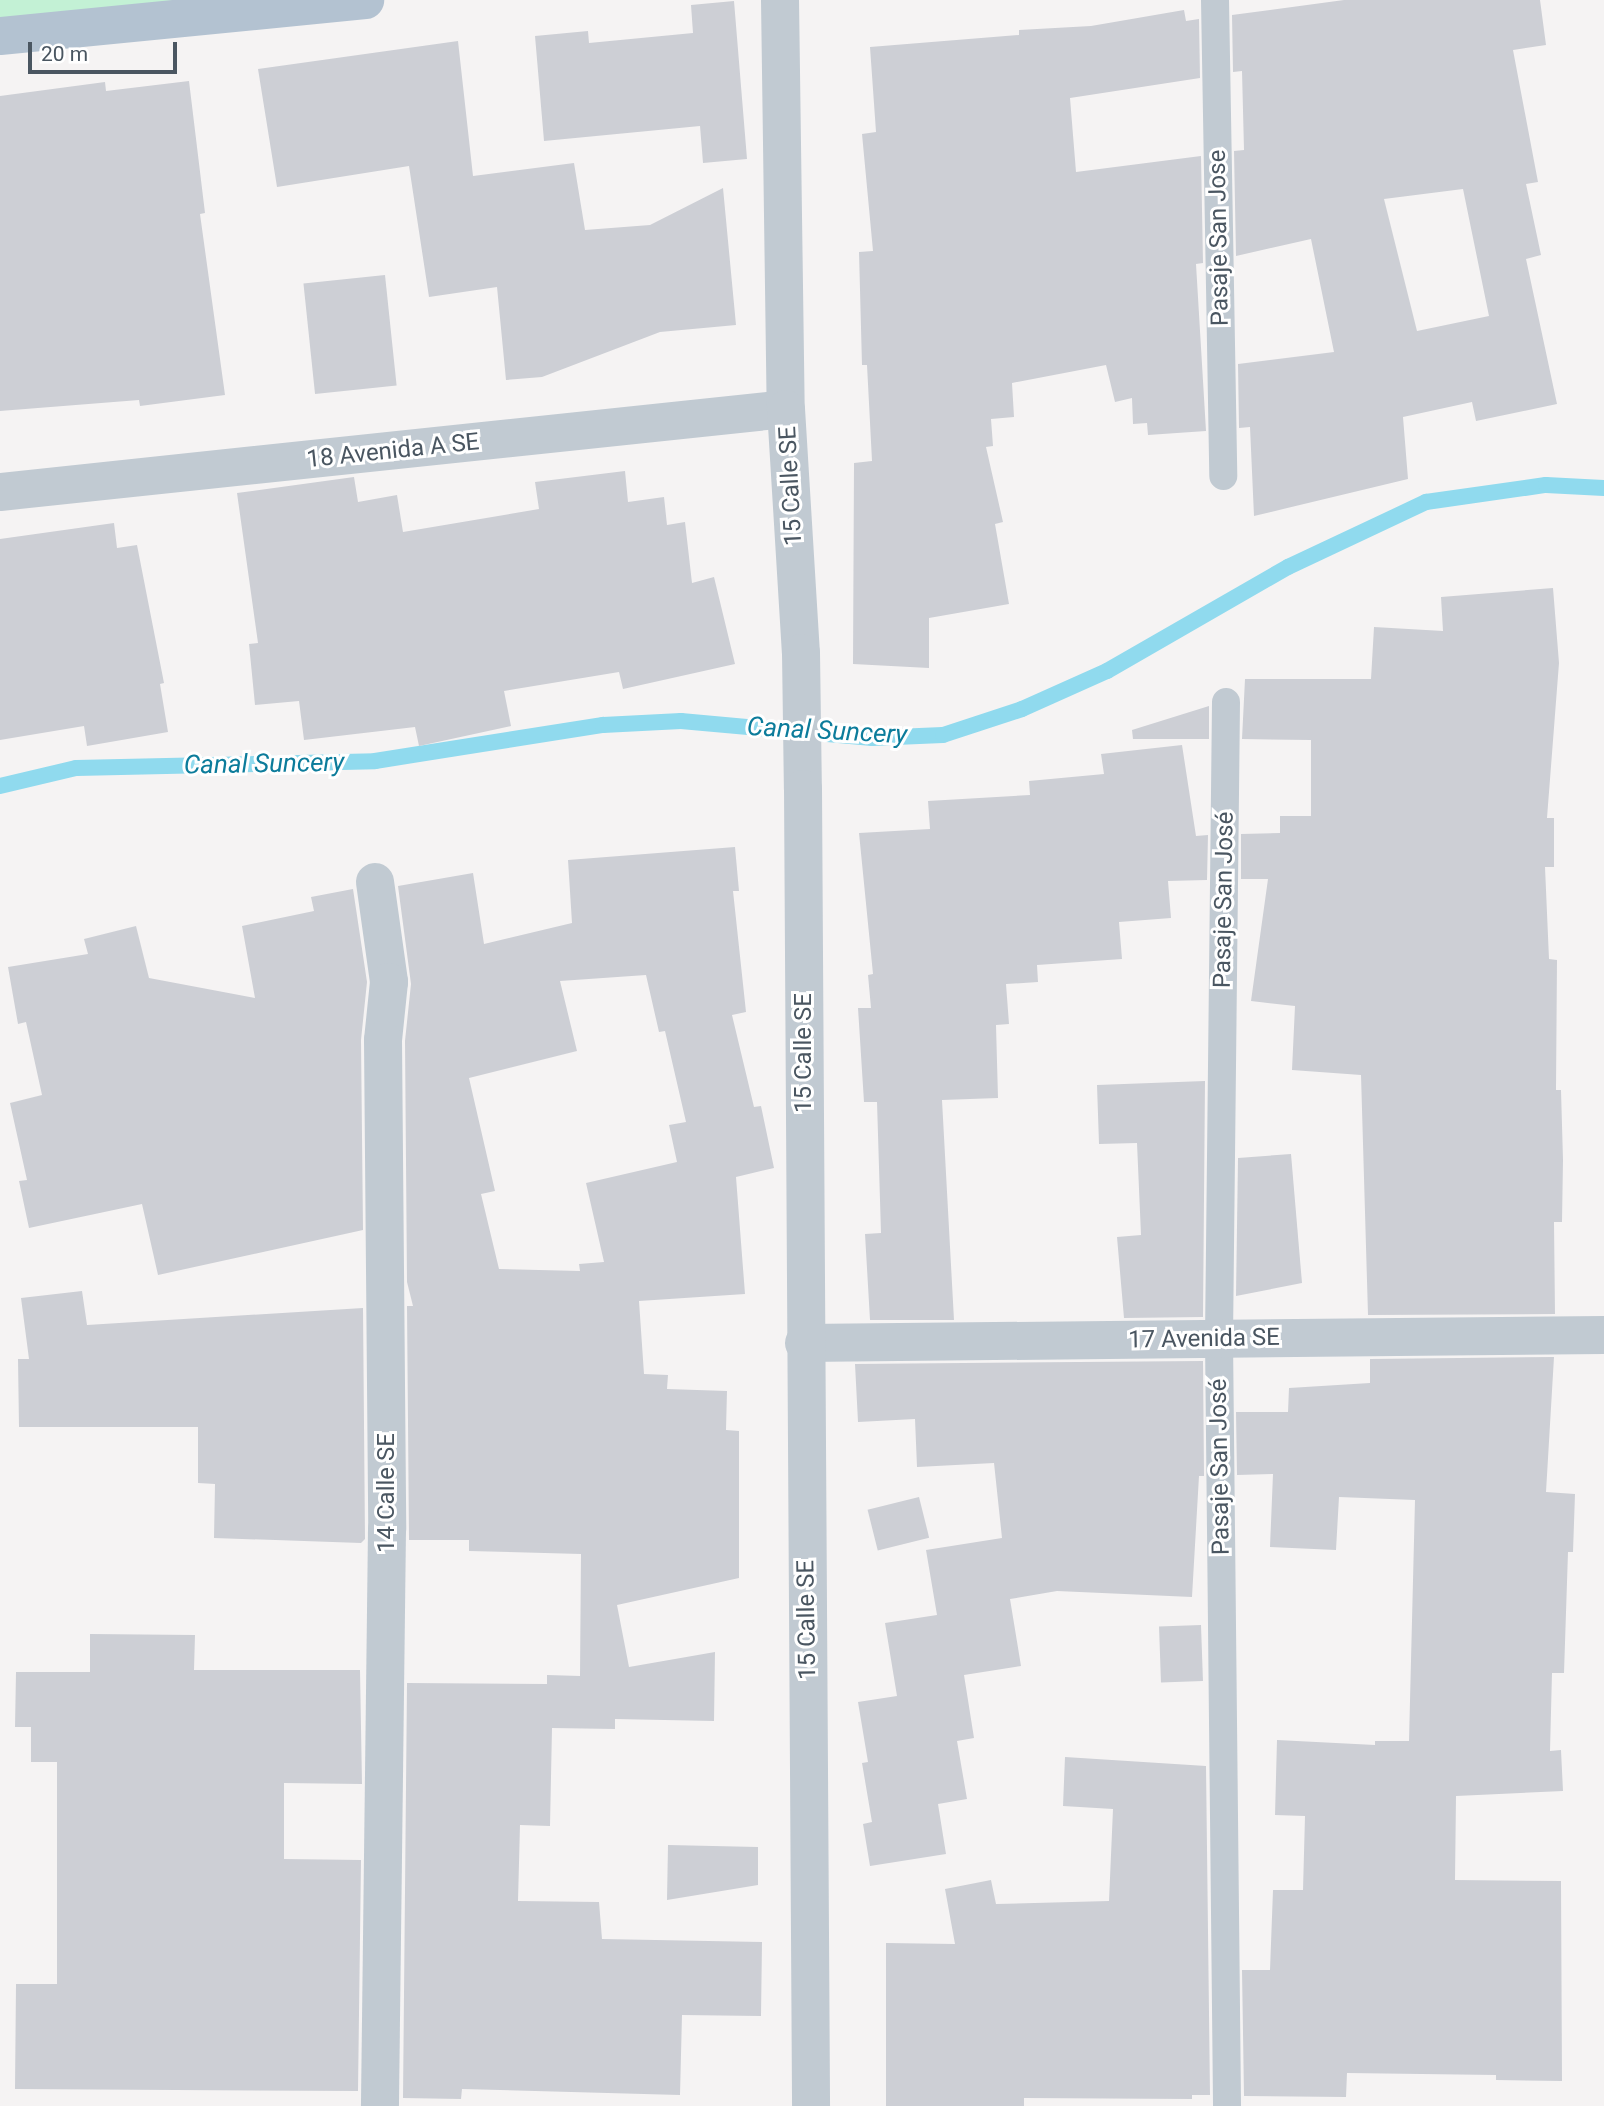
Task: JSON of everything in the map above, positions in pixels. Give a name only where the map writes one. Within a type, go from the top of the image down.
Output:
[{"type":"main road","points":[[0,36],[365,0]]},
{"type":"street","name":"15 Calle SE","points":[[780,0],[786,409],[801,653],[811,2106]]},
{"type":"street","name":"18 Avenida A SE","points":[[0,492],[786,409]]},
{"type":"street","name":"14 Calle SE","points":[[375,882],[390,982],[383,1040],[387,1487],[380,2106]]},
{"type":"street","name":"17 Avenida SE","points":[[804,1343],[1604,1335]]},
{"type":"lane","name":"Pasaje San Jose","points":[[1215,0],[1223,476]]},
{"type":"lane","name":"Pasaje San José","points":[[1226,702],[1219,1339],[1227,2106]]},
{"type":"green space","points":[[0,0],[341,0],[0,32]]},
{"type":"building","points":[[1344,0],[1540,0],[1546,45],[1513,50],[1538,182],[1526,184],[1541,255],[1526,259],[1557,404],[1476,421],[1472,402],[1403,417],[1408,479],[1254,516],[1250,427],[1239,428],[1238,364],[1334,352],[1311,239],[1236,256],[1234,151],[1244,150],[1242,71],[1233,72],[1232,15]],"holes":[[[1463,189],[1489,316],[1417,331],[1384,199]]]},
{"type":"building","points":[[734,1],[747,159],[703,163],[700,126],[544,141],[535,36],[588,31],[589,43],[693,33],[691,5]]},
{"type":"building","points":[[1184,10],[1186,21],[1199,19],[1200,78],[1070,98],[1076,172],[1201,156],[1203,263],[1196,264],[1206,431],[1148,435],[1147,423],[1133,424],[1132,398],[1115,402],[1106,365],[1012,383],[1014,417],[991,419],[993,446],[986,447],[1003,522],[995,524],[1009,604],[929,618],[929,668],[853,664],[854,463],[872,461],[867,365],[862,365],[859,252],[873,251],[862,134],[876,132],[870,47],[1019,35],[1019,30],[1091,26]]},
{"type":"building","points":[[458,41],[473,176],[574,163],[585,230],[650,225],[723,188],[736,325],[660,332],[542,377],[506,380],[497,287],[429,297],[409,166],[277,187],[258,69]]},
{"type":"building","points":[[189,81],[205,213],[200,214],[225,395],[140,406],[139,400],[0,411],[0,96],[105,82],[106,91]]},
{"type":"building","points":[[385,275],[397,385],[315,394],[303,284]]},
{"type":"building","points":[[625,471],[628,502],[664,497],[667,525],[685,522],[692,583],[714,577],[735,664],[623,689],[619,672],[504,691],[511,726],[419,746],[415,727],[304,740],[299,701],[255,705],[249,644],[258,643],[237,493],[354,477],[358,502],[397,495],[403,532],[539,509],[535,482]]},
{"type":"building","points":[[114,523],[117,548],[137,545],[164,683],[160,684],[168,732],[87,746],[84,726],[0,740],[0,539]]},
{"type":"building","points":[[1553,588],[1559,663],[1547,818],[1554,818],[1554,867],[1545,867],[1549,959],[1557,960],[1556,1090],[1561,1090],[1563,1160],[1562,1222],[1554,1222],[1555,1314],[1368,1315],[1361,1075],[1292,1070],[1295,1006],[1251,1001],[1268,879],[1241,879],[1241,834],[1280,833],[1280,816],[1311,816],[1311,740],[1242,739],[1245,679],[1371,679],[1374,627],[1443,631],[1441,597]]},
{"type":"building","points":[[1209,706],[1209,739],[1133,739],[1132,730]]},
{"type":"building","points":[[1182,745],[1196,836],[1208,835],[1207,880],[1168,881],[1171,918],[1119,922],[1122,959],[1037,965],[1038,982],[1006,984],[1009,1024],[996,1025],[998,1098],[942,1100],[954,1320],[870,1320],[865,1234],[881,1233],[877,1102],[864,1102],[858,1008],[871,1008],[868,975],[873,974],[859,833],[930,829],[928,801],[1030,795],[1029,781],[1104,774],[1101,754]]},
{"type":"building","points":[[735,847],[739,891],[733,891],[746,1012],[732,1015],[754,1107],[761,1106],[774,1168],[736,1177],[745,1294],[639,1301],[644,1374],[668,1375],[667,1389],[727,1391],[726,1430],[739,1431],[739,1578],[617,1605],[629,1667],[715,1652],[714,1721],[615,1719],[615,1729],[552,1728],[550,1826],[520,1825],[518,1901],[599,1902],[602,1939],[762,1942],[761,2016],[682,2015],[680,2095],[462,2089],[461,2099],[403,2098],[407,1683],[547,1684],[547,1675],[580,1676],[581,1554],[469,1551],[469,1540],[409,1540],[407,1306],[413,1306],[407,1282],[405,1041],[411,984],[398,886],[473,873],[484,944],[572,923],[568,860]],"holes":[[[646,975],[659,1032],[665,1031],[686,1122],[669,1125],[677,1162],[586,1183],[604,1262],[579,1264],[580,1271],[499,1269],[481,1194],[495,1191],[469,1078],[577,1051],[560,981]]]},
{"type":"building","points":[[353,889],[367,982],[361,1040],[363,1230],[158,1275],[142,1204],[29,1228],[19,1181],[27,1180],[10,1103],[42,1095],[26,1022],[18,1024],[8,967],[88,954],[84,939],[136,926],[149,978],[255,998],[242,926],[314,911],[311,897]]},
{"type":"building","points":[[1205,1081],[1203,1317],[1124,1318],[1117,1237],[1141,1235],[1137,1143],[1099,1144],[1097,1085]]},
{"type":"building","points":[[1291,1154],[1302,1283],[1236,1296],[1238,1158]]},
{"type":"building","points":[[82,1291],[87,1325],[363,1308],[365,1539],[361,1543],[214,1538],[215,1484],[198,1483],[198,1427],[19,1427],[18,1359],[29,1359],[21,1298]]},
{"type":"building","points":[[1554,1357],[1546,1492],[1575,1494],[1573,1552],[1568,1552],[1564,1673],[1552,1673],[1550,1751],[1561,1750],[1563,1791],[1456,1796],[1455,1880],[1561,1881],[1562,2081],[1496,2080],[1496,2075],[1347,2073],[1346,2097],[1244,2096],[1242,1970],[1270,1970],[1273,1890],[1303,1890],[1305,1816],[1275,1815],[1277,1740],[1375,1745],[1375,1741],[1409,1741],[1415,1500],[1339,1497],[1336,1550],[1270,1547],[1273,1474],[1237,1475],[1236,1412],[1288,1412],[1289,1388],[1370,1383],[1370,1359]]},
{"type":"building","points":[[1203,1361],[1204,1476],[1199,1476],[1192,1597],[1057,1591],[1010,1599],[1021,1666],[964,1675],[974,1738],[957,1741],[967,1799],[938,1804],[946,1854],[870,1866],[863,1824],[872,1822],[862,1763],[868,1762],[858,1702],[897,1696],[885,1623],[937,1615],[926,1550],[1002,1538],[994,1463],[917,1467],[915,1419],[858,1422],[855,1364]]},
{"type":"building","points":[[919,1497],[929,1538],[878,1551],[868,1510]]},
{"type":"building","points":[[1201,1625],[1203,1681],[1161,1682],[1159,1626]]},
{"type":"building","points":[[90,1634],[195,1635],[194,1670],[360,1670],[362,1784],[284,1783],[284,1859],[361,1860],[358,2091],[15,2089],[16,1984],[57,1984],[57,1762],[31,1762],[31,1727],[15,1727],[16,1672],[90,1672]]},
{"type":"building","points":[[1065,1757],[1206,1766],[1210,2095],[1192,2095],[1192,2099],[1024,2098],[1024,2106],[886,2106],[886,1943],[955,1944],[945,1889],[991,1880],[996,1904],[1109,1901],[1113,1809],[1063,1806]]},
{"type":"building","points":[[668,1845],[758,1847],[758,1885],[667,1900]]},
{"type":"waterway","name":"Canal Suncery","points":[[0,786],[76,768],[375,761],[603,725],[681,721],[872,738],[943,735],[1022,709],[1107,671],[1288,567],[1426,502],[1546,485],[1604,488]]}]
